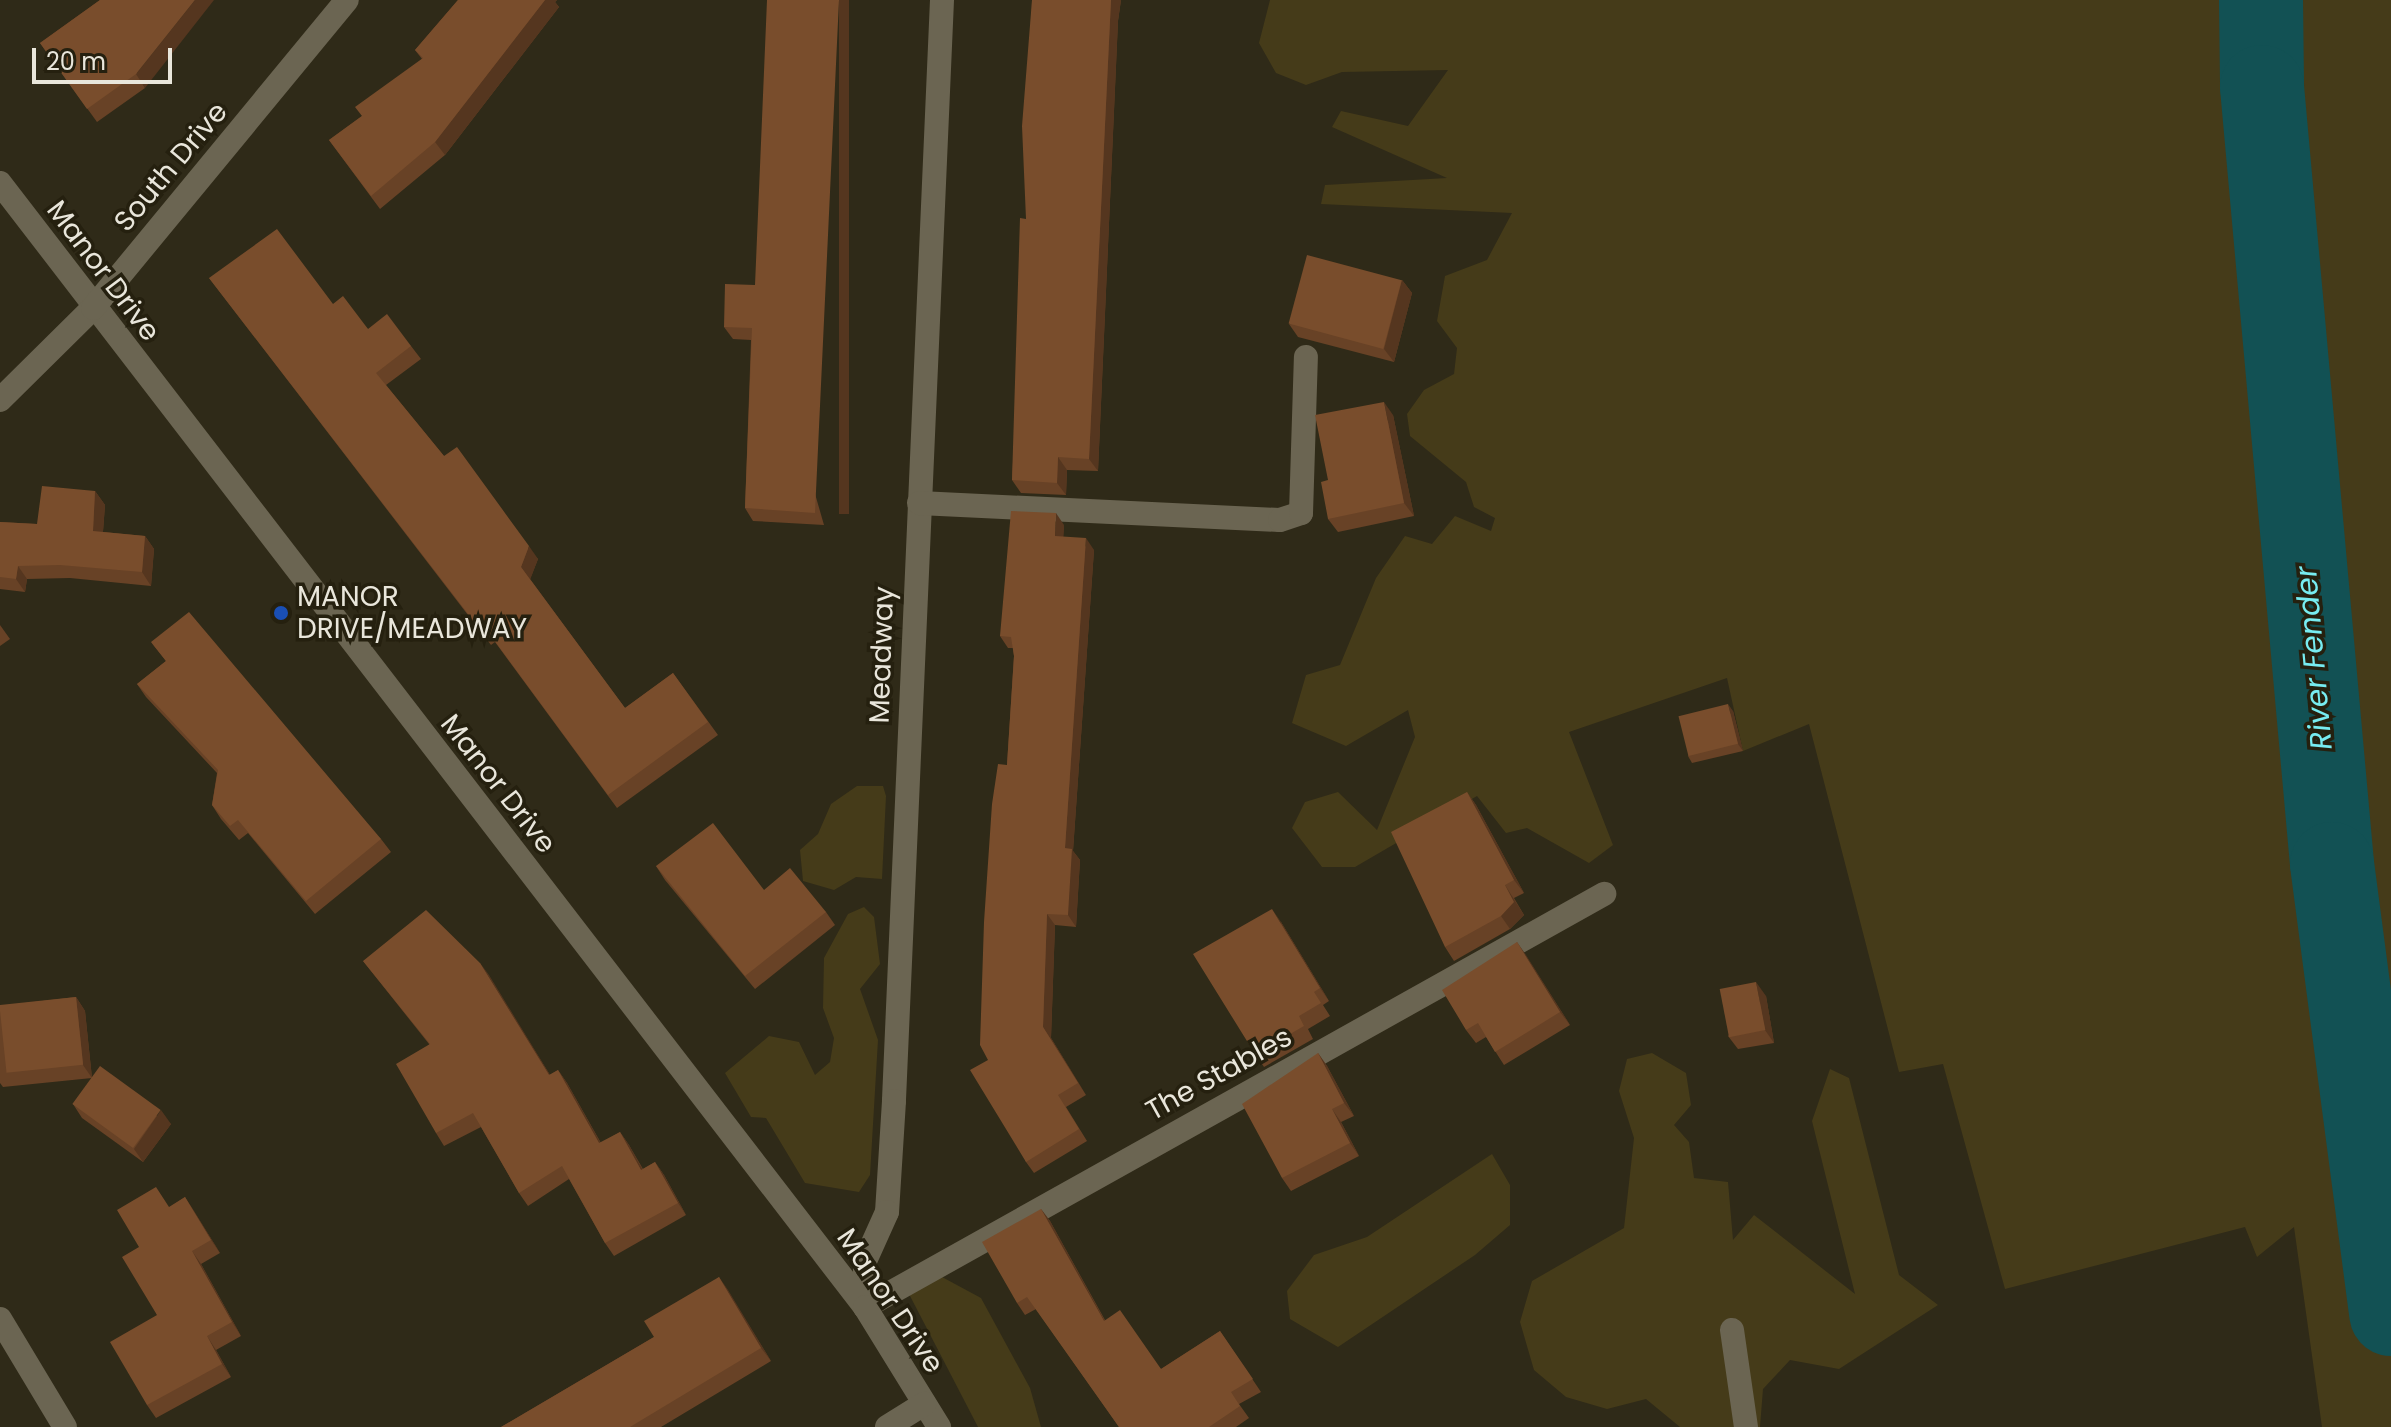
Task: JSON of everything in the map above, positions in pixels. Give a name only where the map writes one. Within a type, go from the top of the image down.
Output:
[{"type":"street","name":"South Drive","points":[[0,400],[93,308],[347,0]]},
{"type":"street","name":"Meadway","points":[[865,1307],[865,1261],[887,1212],[942,0]]},
{"type":"street","name":"Manor Drive","points":[[0,183],[93,308],[865,1307],[939,1427]]},
{"type":"street","points":[[919,503],[1280,520],[1301,513],[1306,357]]},
{"type":"street","name":"The Stables","points":[[865,1307],[1604,894]]},
{"type":"street","points":[[0,1319],[65,1427]]},
{"type":"street","points":[[1732,1330],[1746,1427]]},
{"type":"street","points":[[887,1427],[924,1404]]},
{"type":"shaded area","points":[[1270,0],[2391,0],[2391,1427],[2322,1427],[2294,1227],[2257,1257],[2245,1227],[2005,1289],[1943,1064],[1899,1072],[1809,724],[1743,751],[1727,678],[1569,732],[1613,845],[1589,863],[1527,828],[1506,833],[1477,796],[1355,867],[1322,867],[1292,828],[1305,802],[1338,792],[1377,830],[1415,737],[1408,710],[1346,746],[1292,723],[1306,675],[1340,665],[1376,578],[1405,536],[1432,544],[1455,516],[1491,531],[1495,518],[1474,507],[1466,482],[1410,436],[1407,414],[1424,390],[1454,374],[1457,348],[1437,321],[1445,276],[1487,260],[1512,213],[1321,204],[1325,185],[1447,178],[1332,127],[1341,111],[1408,126],[1448,70],[1342,72],[1306,85],[1276,73],[1259,43]]},
{"type":"shaded area","points":[[857,786],[883,786],[886,796],[882,879],[856,877],[834,890],[803,881],[800,850],[818,834],[831,804]]},
{"type":"shaded area","points":[[864,907],[874,917],[880,964],[860,989],[878,1040],[870,1175],[859,1192],[805,1183],[766,1118],[751,1117],[725,1073],[769,1036],[799,1042],[815,1075],[830,1062],[834,1038],[823,1008],[824,958],[848,914]]},
{"type":"shaded area","points":[[1652,1053],[1686,1073],[1691,1105],[1674,1125],[1689,1142],[1694,1178],[1728,1182],[1733,1240],[1754,1215],[1855,1294],[1812,1121],[1830,1069],[1849,1078],[1899,1275],[1938,1305],[1839,1369],[1790,1360],[1763,1389],[1760,1427],[1680,1427],[1646,1399],[1607,1409],[1566,1397],[1534,1370],[1520,1322],[1532,1281],[1624,1228],[1634,1138],[1619,1091],[1627,1059]]},
{"type":"shaded area","points":[[1492,1154],[1510,1185],[1510,1225],[1475,1255],[1338,1347],[1290,1319],[1287,1291],[1314,1255],[1367,1237]]},
{"type":"shaded area","points":[[942,1277],[981,1298],[1030,1388],[1041,1427],[978,1427],[909,1294]]},
{"type":"building","points":[[100,0],[195,0],[136,74],[87,109],[40,43]]},
{"type":"building","points":[[458,0],[545,0],[435,142],[371,196],[329,140],[362,116],[355,107],[423,58],[415,50]]},
{"type":"building","points":[[767,0],[839,0],[815,513],[745,508],[752,328],[724,327],[725,284],[755,285]]},
{"type":"building","points":[[1032,0],[1111,0],[1089,459],[1058,457],[1057,483],[1012,480],[1020,218],[1026,219],[1022,126]]},
{"type":"building","points":[[277,229],[333,304],[343,296],[368,329],[387,314],[411,346],[376,373],[444,456],[457,447],[529,546],[521,567],[625,708],[673,673],[708,722],[608,795],[486,629],[482,632],[209,278]]},
{"type":"building","points":[[1307,255],[1402,280],[1383,349],[1289,324]]},
{"type":"building","points":[[1384,402],[1404,503],[1328,519],[1321,482],[1328,480],[1315,415]]},
{"type":"building","points":[[42,486],[95,491],[93,531],[145,536],[142,572],[60,565],[18,566],[16,579],[0,577],[0,522],[37,524]]},
{"type":"building","points":[[1011,511],[1056,513],[1055,536],[1086,538],[1065,848],[1072,849],[1068,915],[1047,914],[1043,1027],[1078,1083],[1058,1095],[1079,1129],[1026,1162],[970,1070],[988,1060],[980,1045],[984,922],[992,804],[998,764],[1007,765],[1014,656],[1011,637],[1000,636]]},
{"type":"building","points":[[189,612],[381,839],[306,901],[238,820],[230,826],[212,805],[218,770],[137,684],[166,661],[151,642]]},
{"type":"building","points":[[1728,704],[1738,744],[1688,756],[1679,716]]},
{"type":"building","points":[[1467,792],[1514,880],[1505,885],[1514,902],[1501,916],[1445,947],[1391,832]]},
{"type":"building","points":[[713,823],[764,890],[790,868],[826,912],[745,976],[656,866]]},
{"type":"building","points":[[1272,909],[1320,988],[1314,992],[1321,1003],[1299,1016],[1304,1026],[1255,1054],[1193,954]]},
{"type":"building","points":[[426,910],[480,963],[549,1075],[558,1070],[599,1143],[620,1132],[641,1170],[655,1162],[678,1203],[605,1243],[562,1166],[519,1193],[473,1113],[436,1133],[396,1064],[430,1044],[363,961]]},
{"type":"building","points":[[1517,942],[1560,1012],[1495,1052],[1478,1023],[1466,1030],[1442,990]]},
{"type":"building","points":[[1756,982],[1765,1030],[1729,1037],[1720,989]]},
{"type":"building","points":[[76,997],[83,1065],[7,1073],[0,1005]]},
{"type":"building","points":[[1318,1053],[1344,1103],[1332,1109],[1350,1143],[1282,1178],[1242,1104]]},
{"type":"building","points":[[100,1066],[161,1110],[133,1148],[72,1104]]},
{"type":"building","points":[[156,1187],[169,1207],[185,1197],[211,1240],[192,1251],[232,1322],[207,1336],[222,1364],[147,1405],[110,1342],[157,1315],[122,1257],[139,1247],[117,1210]]},
{"type":"building","points":[[1041,1209],[1104,1321],[1120,1310],[1161,1369],[1220,1331],[1253,1379],[1231,1392],[1240,1406],[1209,1427],[1119,1427],[1027,1297],[1017,1303],[982,1242]]},
{"type":"building","points":[[719,1277],[761,1348],[630,1427],[501,1427],[654,1337],[644,1321]]},
{"type":"waterway","name":"River Fender","points":[[2261,0],[2262,87],[2332,864],[2391,1314]]},
{"type":"place","name":"MANOR DRIVE/MEADWAY","points":[[281,613]]}]
